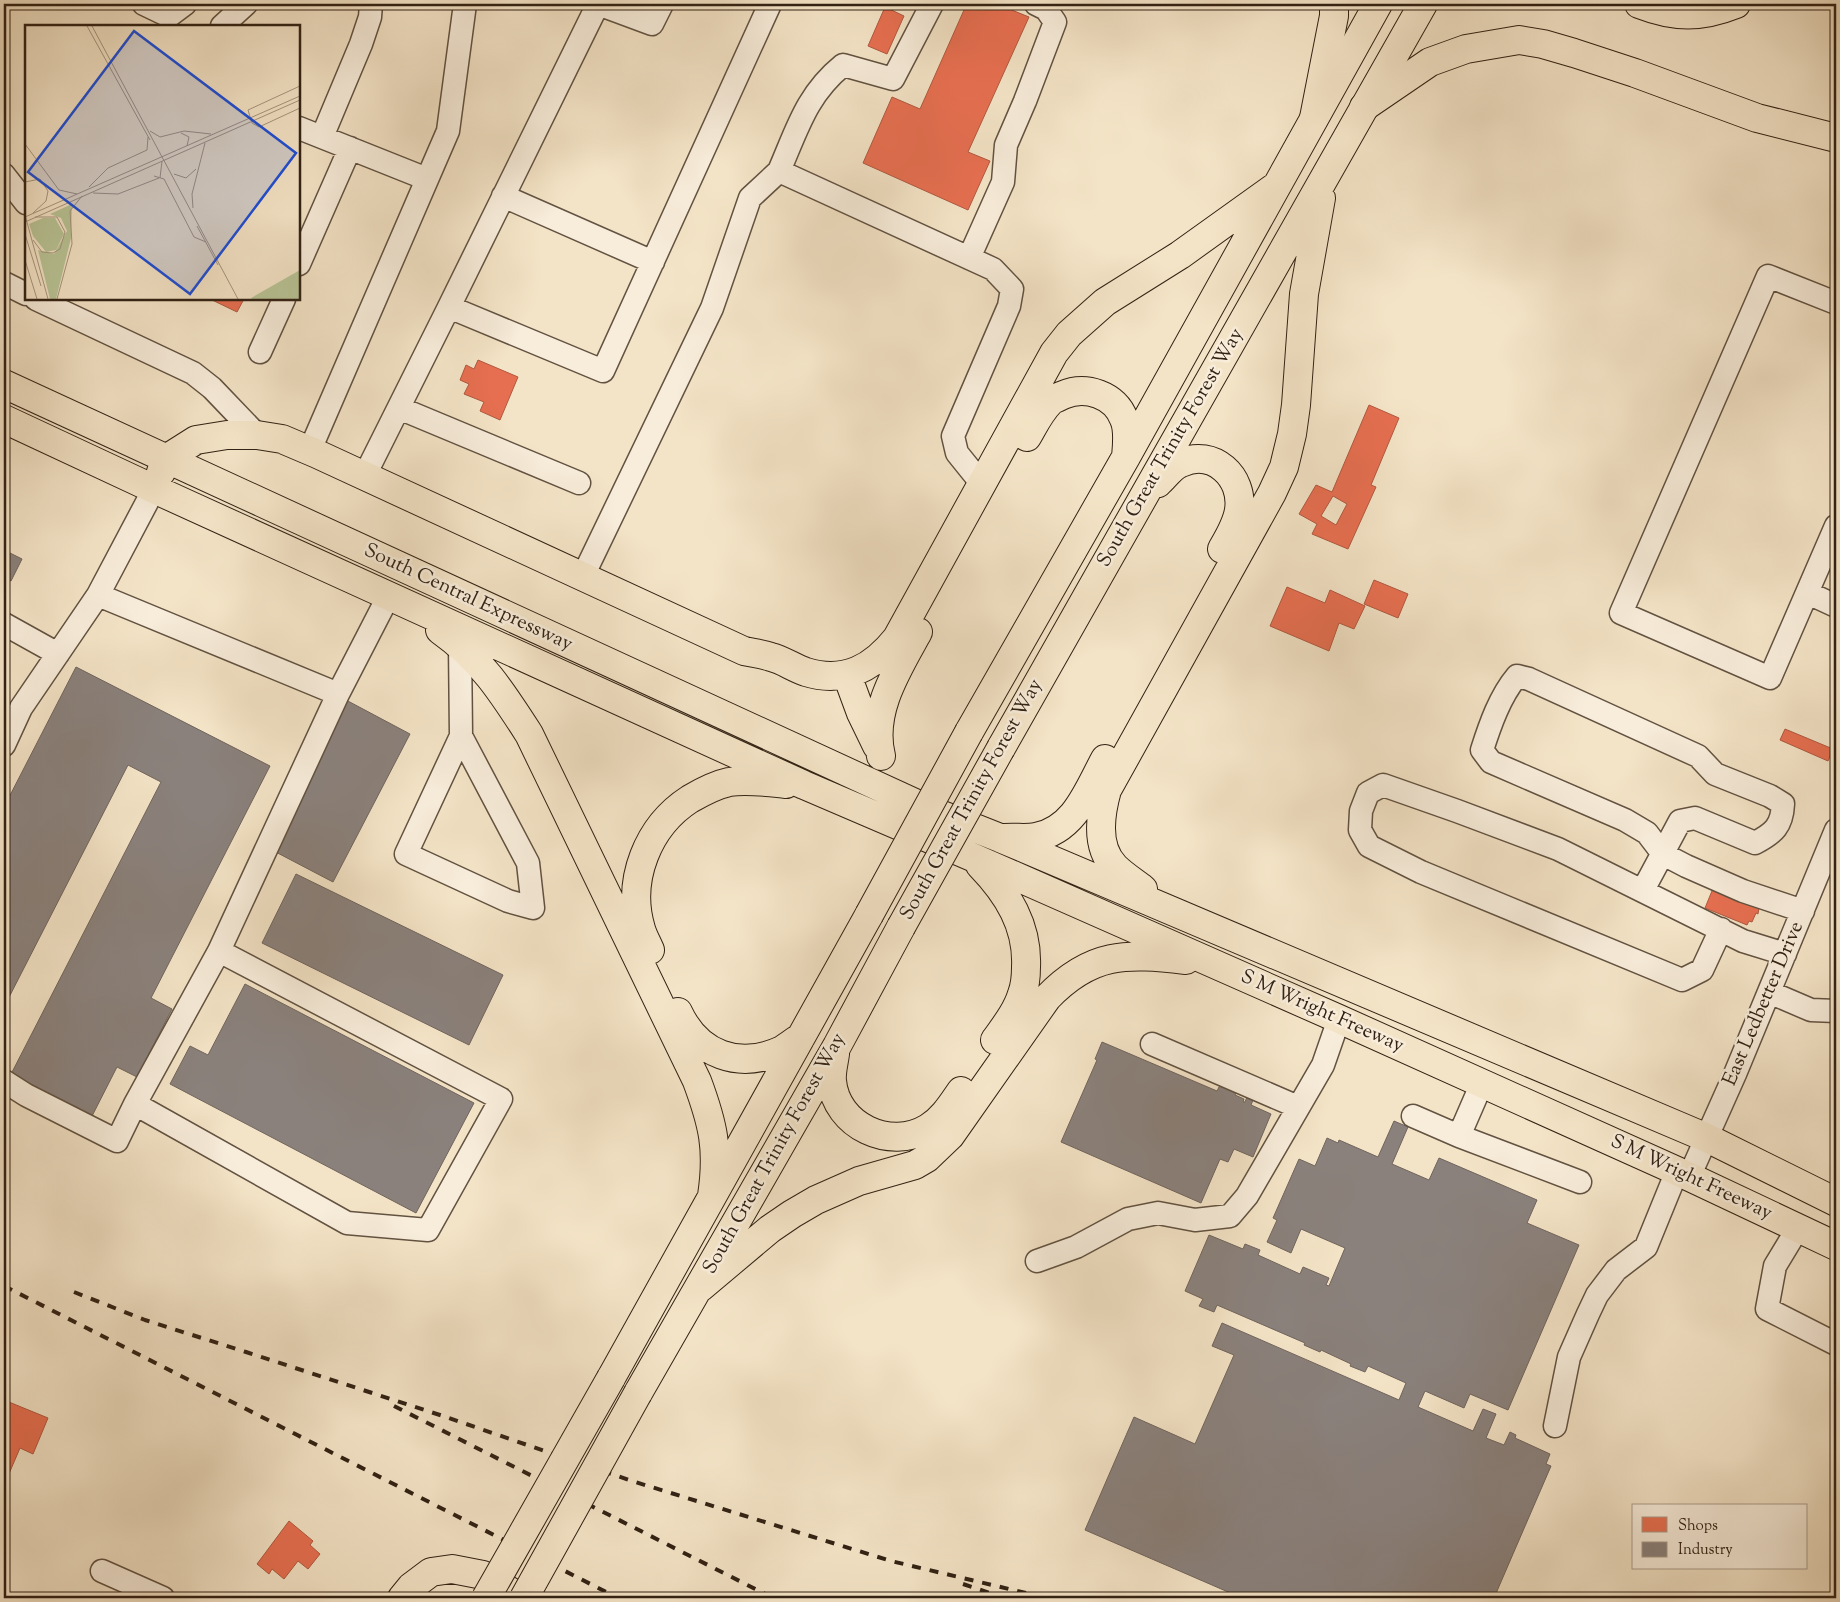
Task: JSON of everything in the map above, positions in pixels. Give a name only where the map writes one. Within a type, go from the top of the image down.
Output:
[{"type":"main road","points":[[1314,118],[1334,16],[1334,4]]},
{"type":"main road","name":"South Great Trinity Forest Way","points":[[486,1598],[611,1378],[969,732],[1126,457],[1378,4]]},
{"type":"main road","name":"South Great Trinity Forest Way","points":[[522,1598],[837,1046],[1001,748],[1423,4]]},
{"type":"main road","points":[[1639,4],[1676,14],[1697,14],[1713,12],[1736,4]]},
{"type":"main road","points":[[1364,107],[1430,62],[1466,49],[1519,40],[1574,53],[1636,73],[1757,118],[1836,138]]},
{"type":"main road","points":[[1170,910],[1114,866],[1106,852],[1100,830],[1101,810],[1107,790],[1272,494],[1284,467],[1292,434],[1296,405],[1304,294],[1325,176]]},
{"type":"main road","points":[[850,681],[887,651],[897,638],[1054,353],[1070,334],[1105,302],[1180,255],[1275,187]]},
{"type":"main road","name":"South Central Expressway","points":[[4,384],[932,811]]},
{"type":"main road","points":[[881,756],[878,743],[878,722],[888,691],[903,659],[1038,416],[1051,400],[1080,390],[1095,392],[1105,397],[1117,407],[1124,419],[1127,433],[1126,457]]},
{"type":"main road","name":"South Central Expressway","points":[[4,419],[804,786]]},
{"type":"main road","points":[[154,489],[166,459],[196,440],[226,435],[257,435],[282,439],[365,475],[744,651],[772,657],[806,672],[850,681],[880,678],[903,659]]},
{"type":"main road","points":[[1000,838],[1035,837],[1061,828],[1071,818],[1234,528],[1239,512],[1240,496],[1234,481],[1226,470],[1214,462],[1201,459],[1190,459],[1178,464],[1144,496]]},
{"type":"main road","points":[[391,596],[460,645],[485,669],[529,734],[697,1081],[708,1110],[715,1143],[716,1170],[712,1196]]},
{"type":"main road","points":[[850,681],[861,713],[881,756],[893,775],[932,811]]},
{"type":"main road","points":[[801,1037],[782,1050],[758,1058],[739,1060],[722,1056],[693,1036],[682,1020],[641,930],[637,899],[640,866],[651,841],[663,821],[684,803],[703,791],[728,782],[758,781],[804,786]]},
{"type":"main road","name":"S M Wright Freeway","points":[[804,786],[972,857],[1339,1019],[1683,1174],[1836,1246]]},
{"type":"main road","name":"S M Wright Freeway","points":[[932,811],[1000,838],[1707,1138],[1836,1202]]},
{"type":"main road","points":[[837,1046],[832,1080],[836,1098],[847,1115],[865,1130],[878,1135],[893,1137],[912,1134],[928,1128],[949,1109],[1014,1012],[1023,993],[1026,973],[1027,955],[1018,917],[1008,898],[996,882],[972,857]]},
{"type":"main road","points":[[701,1286],[770,1229],[816,1200],[858,1181],[915,1165],[933,1153],[950,1136],[1047,998],[1062,982],[1077,972],[1100,961],[1129,955],[1156,956],[1214,964]]},
{"type":"main road","points":[[402,1598],[411,1587],[432,1572],[452,1569],[483,1575],[522,1598]]},
{"type":"street","points":[[144,4],[169,16],[185,4]]},
{"type":"street","points":[[223,25],[246,4]]},
{"type":"street","points":[[322,137],[361,44],[370,17],[370,4]]},
{"type":"street","points":[[310,450],[448,131],[465,4]]},
{"type":"street","points":[[365,475],[598,4],[652,24],[662,4]]},
{"type":"street","points":[[449,307],[603,371],[770,4]]},
{"type":"street","points":[[583,576],[712,308],[750,198],[779,172],[809,101],[828,77],[842,66],[892,79],[932,4]]},
{"type":"street","points":[[969,258],[1003,182],[1006,145],[1025,102],[1055,22],[1046,10],[1036,4]]},
{"type":"street","points":[[300,128],[427,179]]},
{"type":"street","points":[[300,262],[350,148]]},
{"type":"street","points":[[779,172],[994,269],[1012,289],[1009,306],[953,436],[957,453],[982,484]]},
{"type":"street","points":[[4,175],[25,202]]},
{"type":"street","points":[[503,196],[653,262]]},
{"type":"street","points":[[1836,303],[1768,276],[1621,613],[1770,678],[1836,526]]},
{"type":"street","points":[[4,283],[25,293]]},
{"type":"street","points":[[39,300],[194,373],[212,388],[257,435]]},
{"type":"street","points":[[260,352],[284,300]]},
{"type":"street","points":[[399,408],[579,483]]},
{"type":"street","points":[[4,745],[21,708],[98,596],[154,489]]},
{"type":"street","points":[[1808,593],[1836,606]]},
{"type":"street","points":[[98,596],[338,694]]},
{"type":"street","points":[[4,1081],[26,1095],[117,1141],[135,1104],[219,951],[338,694],[391,596]]},
{"type":"street","points":[[4,624],[58,654]]},
{"type":"street","points":[[460,645],[461,736],[406,854],[508,900],[533,908],[528,863],[461,736]]},
{"type":"street","points":[[1643,890],[1663,854],[1680,821],[1694,818],[1755,843],[1769,836],[1782,819],[1783,804],[1770,796],[1715,774],[1698,756],[1529,679],[1517,676],[1510,684],[1482,750],[1491,762],[1624,820],[1647,833],[1663,854],[1743,891],[1803,911]]},
{"type":"street","points":[[1720,929],[1702,970],[1682,980],[1420,872],[1369,846],[1360,830],[1361,812],[1368,793],[1383,785],[1558,850],[1744,940],[1785,954]]},
{"type":"street","name":"East Ledbetter Drive","points":[[1555,1426],[1569,1357],[1588,1314],[1598,1295],[1616,1270],[1646,1247],[1683,1174],[1707,1138],[1836,830]]},
{"type":"street","points":[[135,1104],[347,1223],[428,1230],[501,1099],[219,951]]},
{"type":"street","points":[[1769,992],[1811,1010],[1836,1011]]},
{"type":"street","points":[[1037,1262],[1076,1247],[1128,1219],[1158,1213],[1195,1220],[1230,1216],[1247,1196],[1323,1065],[1339,1019]]},
{"type":"street","points":[[1152,1044],[1298,1107]]},
{"type":"street","points":[[1459,1136],[1482,1083]]},
{"type":"street","points":[[1412,1116],[1580,1182]]},
{"type":"street","points":[[1798,1228],[1775,1266],[1767,1310],[1836,1344]]},
{"type":"street","points":[[102,1571],[163,1598]]},
{"type":"building: Shops","points":[[955,4],[997,4],[1029,17],[968,152],[990,161],[968,210],[863,163],[892,97],[920,109],[964,10],[955,6]]},
{"type":"building: Shops","points":[[885,7],[904,16],[887,54],[868,46]]},
{"type":"building: Shops","points":[[212,300],[243,300],[237,312]]},
{"type":"building: Shops","points":[[478,360],[518,377],[500,420],[480,411],[484,402],[464,394],[469,384],[460,380],[466,365],[474,369]]},
{"type":"building: Shops","points":[[1369,405],[1399,418],[1371,485],[1376,487],[1348,549],[1312,534],[1317,524],[1299,514],[1316,485],[1332,492]],"holes":[[[1333,496],[1347,504],[1336,525],[1321,516]]]},
{"type":"building: Shops","points":[[1374,580],[1408,594],[1398,618],[1364,604]]},
{"type":"building: Shops","points":[[1287,587],[1325,603],[1330,590],[1365,606],[1354,629],[1339,623],[1329,651],[1270,626]]},
{"type":"building: Shops","points":[[1785,729],[1833,749],[1828,761],[1780,740]]},
{"type":"building: Shops","points":[[1714,886],[1760,902],[1758,914],[1756,913],[1752,922],[1749,921],[1747,925],[1705,908]]},
{"type":"building: Shops","points":[[4,1400],[48,1418],[33,1454],[20,1448],[5,1483],[4,1482]]},
{"type":"building: Shops","points":[[289,1521],[313,1541],[310,1545],[320,1554],[308,1569],[298,1561],[284,1579],[272,1569],[269,1574],[257,1564]]},
{"type":"building: Industry","points":[[4,550],[22,559],[11,581],[4,577]]},
{"type":"building: Industry","points":[[76,667],[270,766],[151,998],[172,1009],[137,1077],[117,1067],[89,1122],[8,1080],[161,782],[128,765],[4,1007],[4,807]]},
{"type":"building: Industry","points":[[346,700],[410,734],[333,882],[270,849]]},
{"type":"building: Industry","points":[[296,874],[503,975],[469,1045],[262,943]]},
{"type":"building: Industry","points":[[245,984],[474,1103],[416,1213],[170,1084],[190,1046],[208,1055]]},
{"type":"building: Industry","points":[[1102,1042],[1217,1091],[1220,1085],[1236,1092],[1235,1095],[1244,1099],[1243,1102],[1245,1102],[1247,1097],[1253,1100],[1251,1105],[1271,1114],[1253,1157],[1234,1149],[1228,1162],[1220,1159],[1201,1203],[1061,1142],[1097,1060],[1095,1059]]},
{"type":"building: Industry","points":[[1394,1121],[1408,1127],[1392,1164],[1429,1180],[1439,1158],[1537,1200],[1527,1223],[1579,1245],[1508,1410],[1470,1394],[1464,1408],[1425,1391],[1418,1407],[1473,1431],[1483,1409],[1496,1414],[1486,1438],[1504,1445],[1510,1432],[1516,1435],[1515,1438],[1550,1454],[1546,1464],[1551,1466],[1494,1598],[1242,1598],[1085,1530],[1134,1417],[1195,1444],[1234,1355],[1212,1346],[1222,1323],[1399,1400],[1406,1383],[1368,1366],[1365,1372],[1350,1366],[1351,1364],[1321,1350],[1320,1352],[1304,1345],[1305,1343],[1217,1305],[1214,1312],[1199,1306],[1203,1299],[1185,1291],[1209,1235],[1243,1249],[1245,1244],[1260,1250],[1258,1255],[1300,1274],[1303,1267],[1329,1278],[1326,1285],[1329,1286],[1345,1248],[1301,1229],[1291,1253],[1267,1242],[1277,1220],[1273,1218],[1299,1159],[1315,1166],[1327,1138],[1338,1143],[1339,1140],[1378,1157]]},
{"type":"railway","points":[[4,1286],[618,1598]]},
{"type":"railway","points":[[74,1292],[145,1320],[443,1416],[632,1481],[891,1561],[1047,1598]]},
{"type":"railway","points":[[394,1406],[773,1598]]},
{"type":"railway","points":[[963,1584],[1005,1598]]}]
